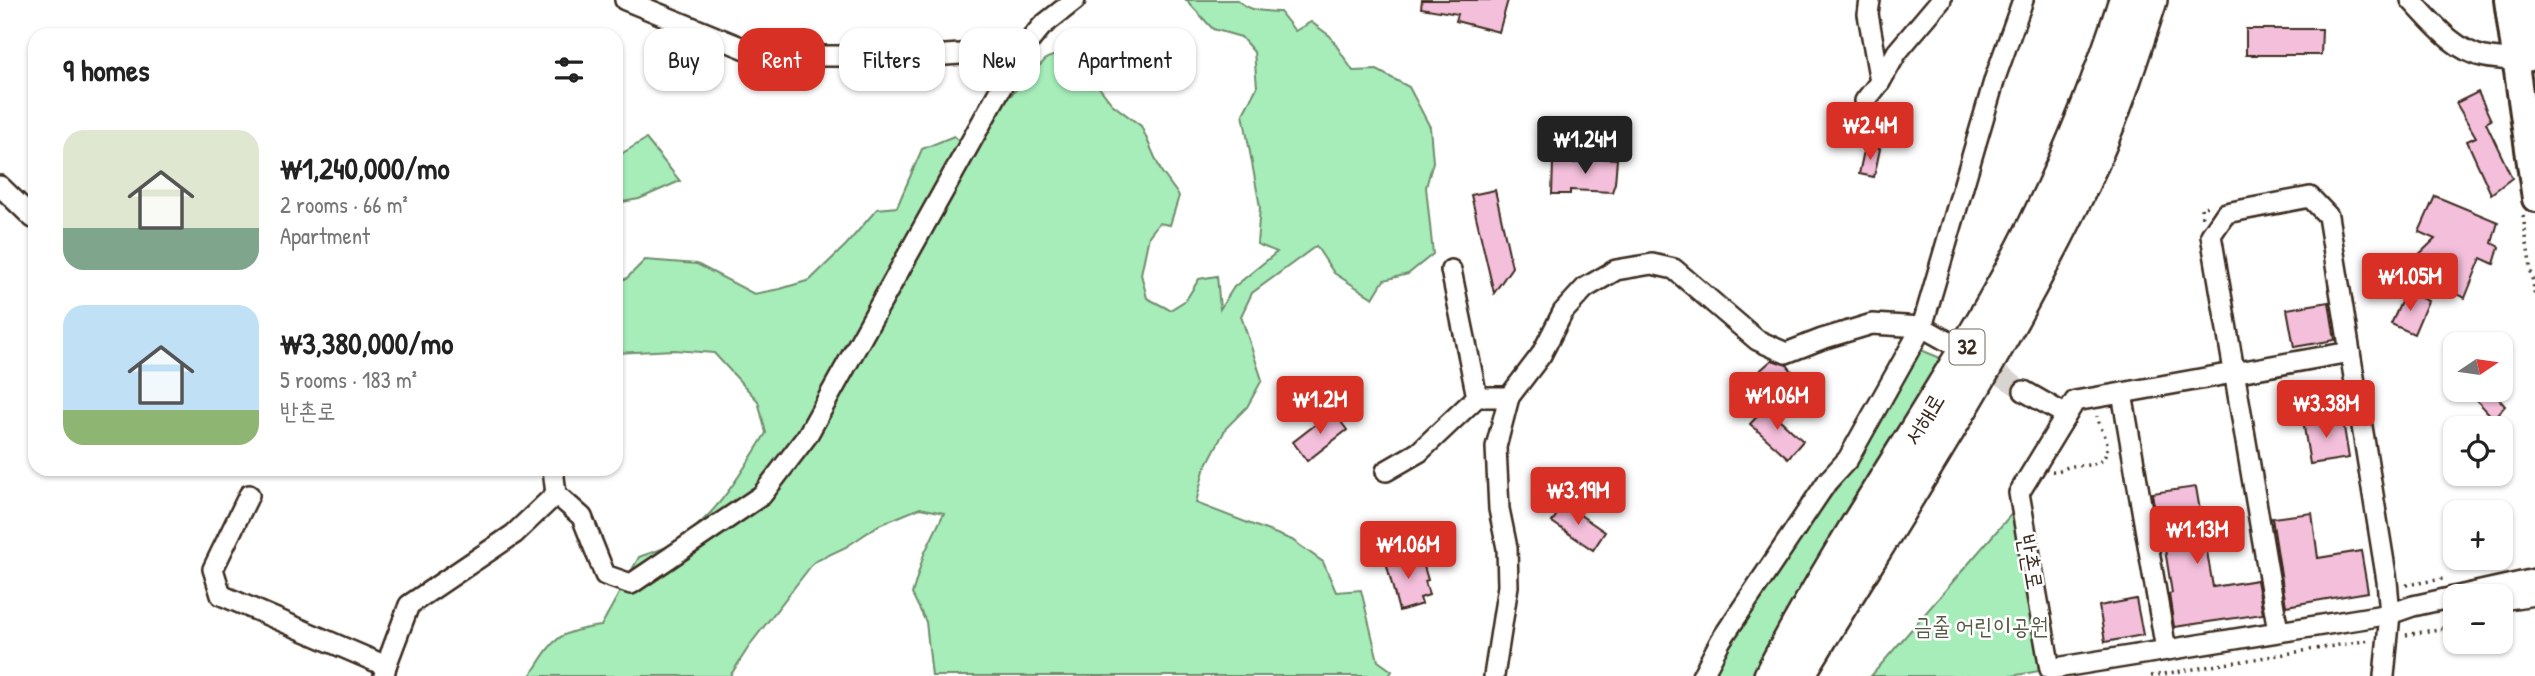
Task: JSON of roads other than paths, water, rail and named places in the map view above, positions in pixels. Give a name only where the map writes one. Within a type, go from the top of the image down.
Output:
[{"type":"highway","name":"서해로","points":[[1771,676],[1816,596],[1993,304],[2075,141],[2126,0]]},
{"type":"highway","name":"서해로","points":[[1797,676],[2025,296],[2083,182],[2109,119],[2150,0]]},
{"type":"street","points":[[625,0],[763,56],[959,53]]},
{"type":"street","points":[[1040,28],[1075,0]]},
{"type":"street","points":[[1870,0],[1868,14],[1880,82]]},
{"type":"street","points":[[1865,101],[1880,82],[1897,52],[1941,0]]},
{"type":"street","points":[[1702,676],[1736,617],[1827,482],[1848,459],[1922,327],[1995,78],[2023,0]]},
{"type":"street","points":[[2411,0],[2456,43],[2483,57],[2529,59]]},
{"type":"street","points":[[2507,0],[2529,59]]},
{"type":"street","points":[[2526,0],[2535,199]]},
{"type":"street","points":[[554,476],[556,494],[582,517],[605,575],[631,584],[762,495],[807,436],[999,91]]},
{"type":"street","points":[[0,186],[28,213]]},
{"type":"street","points":[[2278,631],[2211,234],[2226,212],[2310,197],[2328,216],[2387,581],[2390,614],[2384,676]]},
{"type":"street","points":[[1494,676],[1508,586],[1507,548],[1499,509],[1496,447],[1509,397],[1541,355],[1563,312],[1585,288],[1616,270],[1652,264],[1674,270],[1757,340],[1786,353],[1872,324],[1922,327],[1956,346]]},
{"type":"street","points":[[1451,270],[1477,397]]},
{"type":"street","name":"반촌로","points":[[2350,352],[2075,401],[2019,494],[2050,669],[2390,614],[2413,606],[2535,579]]},
{"type":"street","points":[[2024,391],[2066,415]]},
{"type":"street","points":[[2114,394],[2166,650]]},
{"type":"street","points":[[1386,471],[1419,452],[1477,397],[1509,397]]},
{"type":"street","points":[[249,495],[213,569],[221,595],[385,671],[409,605],[514,534],[556,494]]},
{"type":"street","points":[[2513,598],[2535,595]]},
{"type":"street","points":[[2390,614],[2414,614],[2443,609]]},
{"type":"tunnel","points":[[1977,360],[2024,391]]},
{"type":"park label","name":"금줄 어린이공원","points":[[1981,626]]}]
